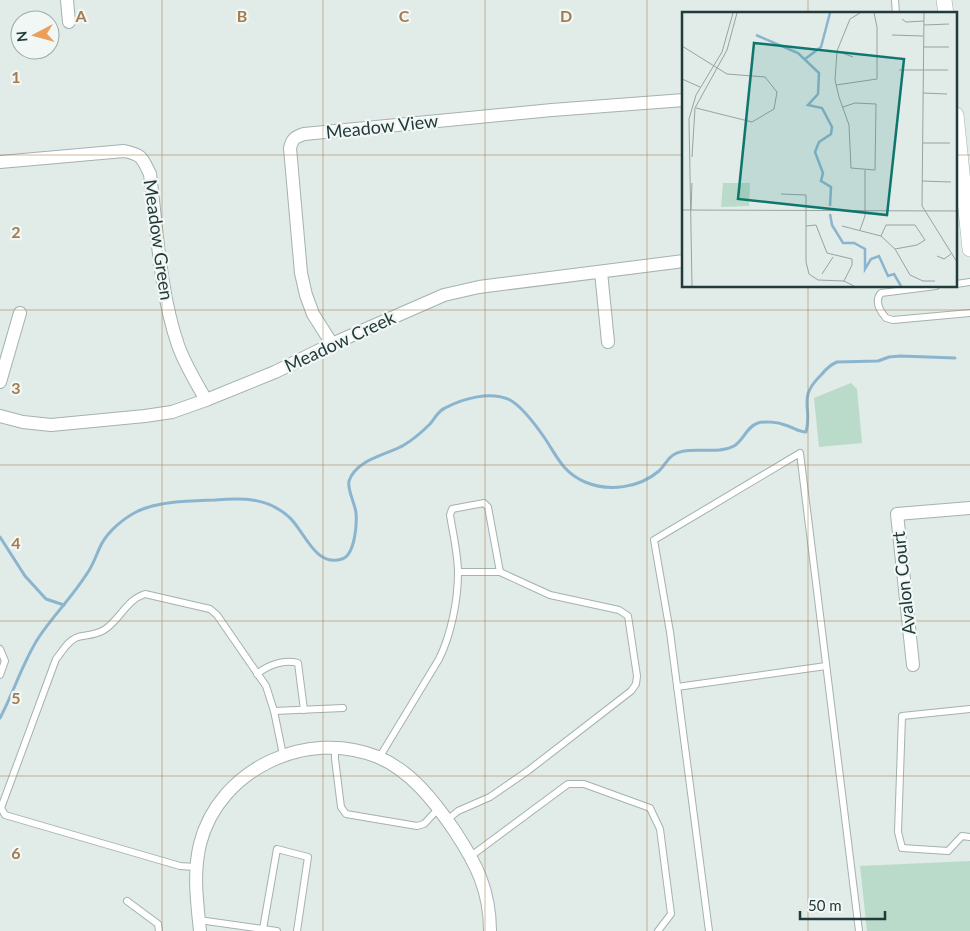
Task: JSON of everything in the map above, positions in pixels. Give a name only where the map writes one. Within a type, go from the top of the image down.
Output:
[{"type":"main road","points":[[958,123],[962,139],[970,249]]},
{"type":"street","points":[[67,0],[69,22]]},
{"type":"street","name":"Meadow View","points":[[332,344],[313,314],[301,273],[290,148],[295,137],[314,133],[542,111],[682,100]]},
{"type":"street","name":"Meadow Green","points":[[0,162],[124,150],[138,154],[142,158],[150,174],[167,303],[178,345],[206,400]]},
{"type":"street","name":"Meadow Creek","points":[[0,416],[51,426],[172,412],[275,372],[332,344],[444,295],[479,287],[682,261]]},
{"type":"street","points":[[602,272],[608,342]]},
{"type":"street","points":[[0,382],[20,313]]},
{"type":"street","name":"Avalon Court","points":[[913,665],[898,514],[970,508]]},
{"type":"street","points":[[199,928],[196,867],[200,844],[218,804],[233,787],[270,760],[319,747],[364,752],[379,758],[413,780],[447,820],[471,856],[486,892],[490,914],[490,931]]},
{"type":"lane","points":[[920,288],[881,293],[878,297],[878,306],[886,318],[893,320],[970,313]]},
{"type":"lane","points":[[709,931],[670,632],[654,540],[800,453],[859,931]]},
{"type":"lane","points":[[379,758],[447,643],[458,572],[450,515],[452,509],[484,503],[488,507],[500,572]]},
{"type":"lane","points":[[447,820],[458,811],[490,797],[529,770],[631,691],[636,684],[637,676],[628,616],[619,610],[550,596],[500,572],[458,572]]},
{"type":"lane","points":[[196,867],[180,866],[5,815],[1,808],[56,659],[67,645],[76,638],[106,630],[136,597],[144,594],[210,609],[217,615],[266,686],[274,711],[283,755]]},
{"type":"lane","points":[[0,649],[5,661],[0,675]]},
{"type":"lane","points":[[257,674],[271,664],[298,662],[304,710]]},
{"type":"lane","points":[[677,687],[826,666]]},
{"type":"lane","points":[[274,711],[343,708]]},
{"type":"lane","points":[[970,709],[902,716],[898,832],[902,848],[948,851],[962,836],[970,837]]},
{"type":"lane","points":[[335,748],[334,759],[340,807],[346,814],[417,826],[424,824],[438,809]]},
{"type":"lane","points":[[471,856],[568,784],[584,784],[650,808],[660,829],[670,914],[658,931]]},
{"type":"lane","points":[[263,929],[276,848],[308,857],[297,931]]},
{"type":"lane","points":[[127,901],[158,924],[159,931]]},
{"type":"lane","points":[[199,928],[277,931]]},
{"type":"green space","points":[[851,383],[857,389],[862,443],[819,447],[814,398]]},
{"type":"green space","points":[[970,861],[970,931],[867,931],[860,866]]},
{"type":"waterway","points":[[0,718],[28,656],[39,637],[88,572],[108,535],[122,521],[138,511],[156,505],[186,501],[244,499],[263,502],[281,510],[289,517],[317,553],[324,558],[342,559],[350,552],[356,524],[356,513],[349,485],[353,474],[358,468],[373,458],[408,443],[427,427],[440,411],[460,401],[486,396],[502,397],[510,400],[533,422],[561,463],[577,478],[604,487],[624,487],[651,477],[659,471],[671,456],[679,452],[722,450],[734,446],[751,427],[758,423],[779,423],[806,432],[808,423],[807,396],[814,383],[832,364],[837,362],[878,361],[900,356],[955,358]]},
{"type":"waterway","points":[[0,537],[25,576],[46,599],[64,605]]}]
